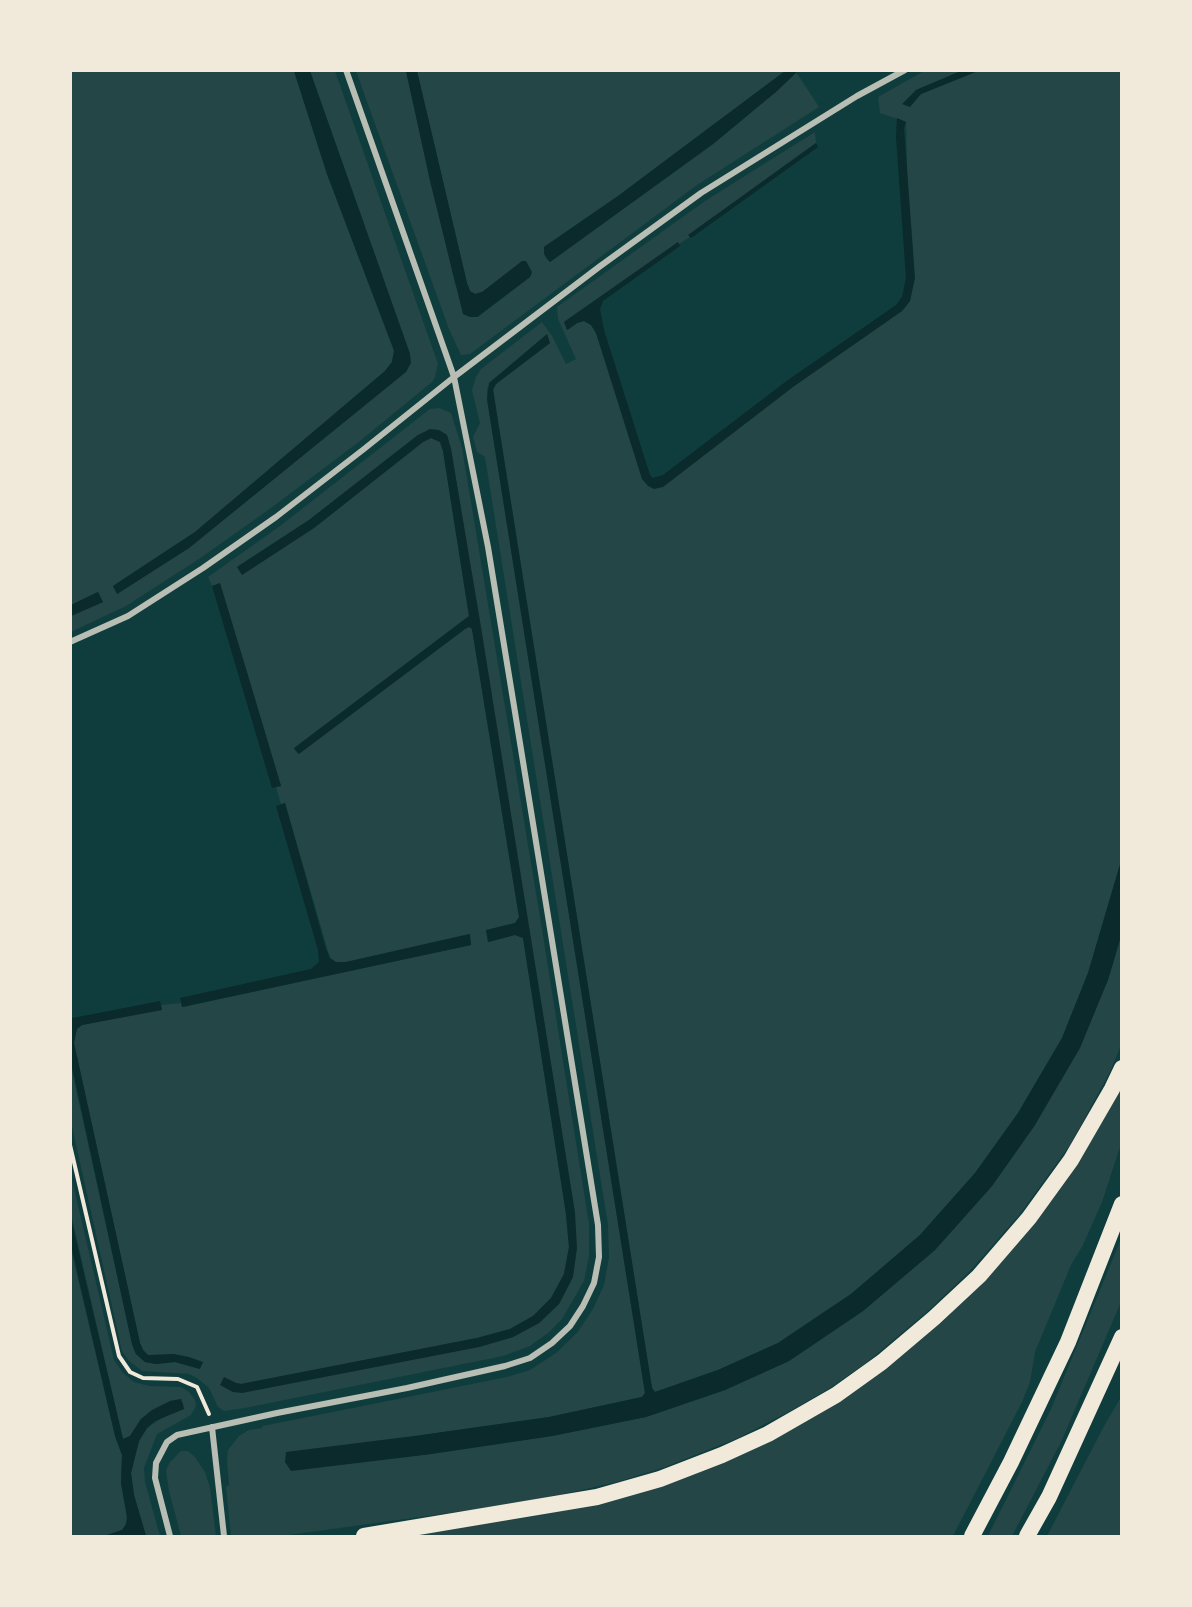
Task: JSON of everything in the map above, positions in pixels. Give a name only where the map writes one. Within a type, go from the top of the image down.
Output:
[{"type":"highway","points":[[364,1536],[597,1497],[660,1479],[750,1442],[836,1395],[882,1362],[979,1276],[1029,1218],[1071,1161],[1122,1068]]},
{"type":"highway","points":[[972,1536],[1011,1462],[1068,1342],[1122,1204]]},
{"type":"highway","points":[[1027,1536],[1049,1497],[1122,1337]]},
{"type":"street","points":[[170,1536],[155,1478],[156,1463],[167,1442],[177,1434],[407,1388],[505,1366],[530,1358],[552,1343],[570,1326],[594,1283],[599,1257],[598,1225],[490,558],[454,376],[346,70]]},
{"type":"street","points":[[70,642],[128,616],[203,568],[276,517],[364,450],[454,376],[701,193],[857,96],[904,70]]},
{"type":"street","points":[[212,1427],[224,1536]]},
{"type":"path","points":[[70,1145],[119,1356],[130,1372],[143,1378],[178,1379],[197,1388],[206,1403],[212,1427]]},
{"type":"shaded area","points":[[963,70],[978,71],[921,94],[910,107],[902,104],[916,90]]},
{"type":"shaded area","points":[[71,71],[294,71],[327,174],[394,351],[392,362],[385,371],[195,532],[113,586],[117,594],[189,548],[405,372],[410,354],[310,71],[335,71],[438,364],[432,382],[360,441],[271,508],[199,559],[126,606],[71,632],[71,616],[103,602],[98,592],[71,605]]},
{"type":"shaded area","points":[[294,71],[310,71],[410,354],[411,363],[406,372],[189,548],[117,594],[113,586],[195,532],[385,371],[392,362],[394,351],[392,345],[327,174]]},
{"type":"shaded area","points":[[356,71],[406,71],[455,284],[478,317],[530,277],[532,272],[492,286],[482,292],[475,294],[470,291],[417,71],[785,71],[618,196],[544,247],[550,262],[713,144],[777,91],[796,72],[819,107],[697,185],[470,354],[461,355],[449,329]]},
{"type":"shaded area","points":[[406,71],[417,71],[470,291],[475,294],[482,292],[522,261],[526,261],[532,272],[530,277],[477,317],[463,314]]},
{"type":"shaded area","points":[[785,71],[798,71],[713,144],[550,262],[547,259],[544,247],[618,196]]},
{"type":"shaded area","points":[[924,71],[963,71],[916,90],[910,106],[921,94],[978,71],[1121,71],[1121,861],[1088,973],[1062,1038],[1018,1113],[975,1173],[920,1235],[851,1294],[778,1343],[718,1370],[655,1392],[652,1388],[493,389],[496,384],[550,343],[547,335],[487,388],[487,399],[645,1393],[642,1397],[549,1417],[422,1435],[424,1455],[552,1436],[646,1417],[725,1390],[789,1361],[863,1311],[935,1250],[992,1186],[1035,1125],[1108,980],[1121,936],[1121,1045],[1110,1072],[1070,1145],[1020,1214],[971,1270],[929,1310],[866,1363],[830,1388],[792,1410],[738,1438],[665,1467],[617,1482],[559,1495],[471,1510],[281,1536],[231,1536],[226,1487],[229,1485],[227,1461],[228,1450],[239,1436],[263,1426],[507,1377],[530,1370],[556,1353],[577,1333],[593,1309],[604,1285],[609,1257],[608,1225],[485,457],[477,452],[473,437],[480,423],[472,390],[476,377],[481,369],[542,322],[566,364],[576,359],[558,319],[557,307],[705,201],[815,132],[816,143],[689,235],[690,237],[564,322],[568,330],[584,321],[591,325],[596,333],[648,486],[902,311],[910,301],[906,122],[880,113],[878,97]]},
{"type":"shaded area","points":[[897,118],[906,122],[904,128],[915,278],[910,301],[902,311],[793,387],[663,487],[654,489],[648,486],[642,479],[596,333],[591,325],[584,321],[567,330],[564,322],[678,242],[680,246],[603,301],[600,309],[604,330],[650,475],[653,478],[663,475],[788,380],[896,305],[902,297],[906,278],[896,137]]},
{"type":"shaded area","points":[[816,143],[818,147],[691,238],[688,235]]},
{"type":"shaded area","points":[[547,334],[550,343],[496,384],[493,390],[652,1388],[655,1392],[718,1370],[778,1343],[851,1294],[920,1235],[975,1173],[1018,1113],[1062,1038],[1088,973],[1121,861],[1121,936],[1108,980],[1080,1048],[1035,1125],[992,1186],[935,1250],[863,1311],[789,1361],[725,1390],[646,1417],[552,1436],[424,1455],[291,1471],[285,1462],[286,1452],[549,1417],[642,1397],[645,1393],[487,399],[489,383]]},
{"type":"shaded area","points":[[439,408],[451,413],[462,448],[589,1224],[589,1256],[584,1281],[562,1319],[548,1333],[530,1346],[503,1356],[224,1411],[218,1407],[209,1388],[197,1378],[189,1374],[142,1371],[129,1361],[122,1351],[71,1122],[70,1062],[136,1354],[145,1362],[156,1364],[175,1362],[200,1369],[174,1354],[148,1355],[140,1343],[74,1043],[75,1034],[77,1028],[82,1025],[162,1009],[161,1005],[181,1003],[183,1007],[471,945],[469,934],[346,962],[336,962],[330,958],[285,803],[281,804],[276,787],[281,786],[220,584],[212,586],[208,577],[280,526],[430,409]],"holes":[[[418,435],[447,435],[575,1213],[573,1277],[559,1304],[539,1323],[513,1337],[479,1347],[233,1392],[224,1377],[241,1384],[477,1338],[510,1329],[533,1316],[551,1298],[564,1274],[569,1247],[566,1214],[523,938],[515,935],[489,942],[486,931],[515,923],[519,917],[472,629],[469,627],[465,629],[298,754],[294,749],[469,616],[440,442],[431,438],[423,442],[314,528],[242,574],[237,567],[309,520]]]},
{"type":"shaded area","points":[[430,429],[439,430],[447,435],[451,449],[575,1213],[577,1248],[573,1277],[559,1304],[539,1323],[513,1337],[479,1347],[242,1393],[233,1392],[220,1385],[224,1377],[241,1384],[477,1338],[510,1329],[533,1316],[551,1298],[564,1274],[569,1247],[566,1214],[523,938],[515,935],[488,942],[486,930],[515,923],[519,917],[472,629],[469,627],[465,629],[299,754],[294,748],[469,616],[440,442],[431,438],[423,442],[314,528],[242,575],[237,567],[309,520],[418,435]]},
{"type":"shaded area","points":[[220,583],[281,786],[272,788],[212,586]]},
{"type":"shaded area","points":[[98,592],[103,602],[71,616],[71,605]]},
{"type":"shaded area","points":[[285,803],[330,958],[336,962],[346,962],[470,934],[471,945],[182,1007],[180,998],[311,969],[319,962],[318,950],[276,806]]},
{"type":"shaded area","points":[[160,1001],[162,1010],[82,1025],[77,1029],[74,1043],[140,1343],[148,1355],[174,1354],[189,1357],[203,1362],[200,1369],[175,1362],[156,1364],[145,1362],[136,1354],[71,1062],[71,1015],[72,1018]]},
{"type":"shaded area","points":[[1121,1082],[1121,1144],[1102,1202],[1083,1245],[1071,1265],[1035,1352],[1030,1382],[1022,1402],[953,1536],[406,1536],[529,1517],[589,1505],[661,1485],[888,1365],[943,1321],[985,1279]]},
{"type":"shaded area","points":[[70,1171],[114,1360],[123,1373],[134,1382],[149,1386],[181,1387],[195,1400],[196,1406],[191,1415],[157,1434],[144,1468],[145,1482],[160,1536],[146,1536],[134,1495],[131,1473],[139,1441],[147,1428],[168,1414],[182,1399],[170,1401],[141,1419],[130,1436],[123,1439],[71,1214]]},
{"type":"shaded area","points":[[70,1214],[123,1439],[130,1436],[141,1419],[152,1410],[170,1401],[181,1399],[183,1404],[184,1409],[155,1421],[147,1428],[139,1441],[131,1473],[134,1495],[146,1536],[104,1536],[122,1530],[126,1524],[127,1517],[121,1483],[122,1455],[115,1436],[71,1245]]},
{"type":"shaded area","points":[[1121,1239],[1121,1302],[1061,1442],[1012,1536],[988,1536],[1051,1409]]},
{"type":"shaded area","points":[[70,1245],[115,1436],[122,1455],[121,1483],[127,1517],[126,1525],[122,1530],[104,1536],[71,1536]]},
{"type":"shaded area","points":[[1121,1397],[1121,1536],[1047,1536],[1103,1428]]},
{"type":"shaded area","points":[[181,1451],[188,1451],[195,1457],[205,1472],[210,1488],[216,1536],[181,1536],[166,1470],[170,1462]]}]
